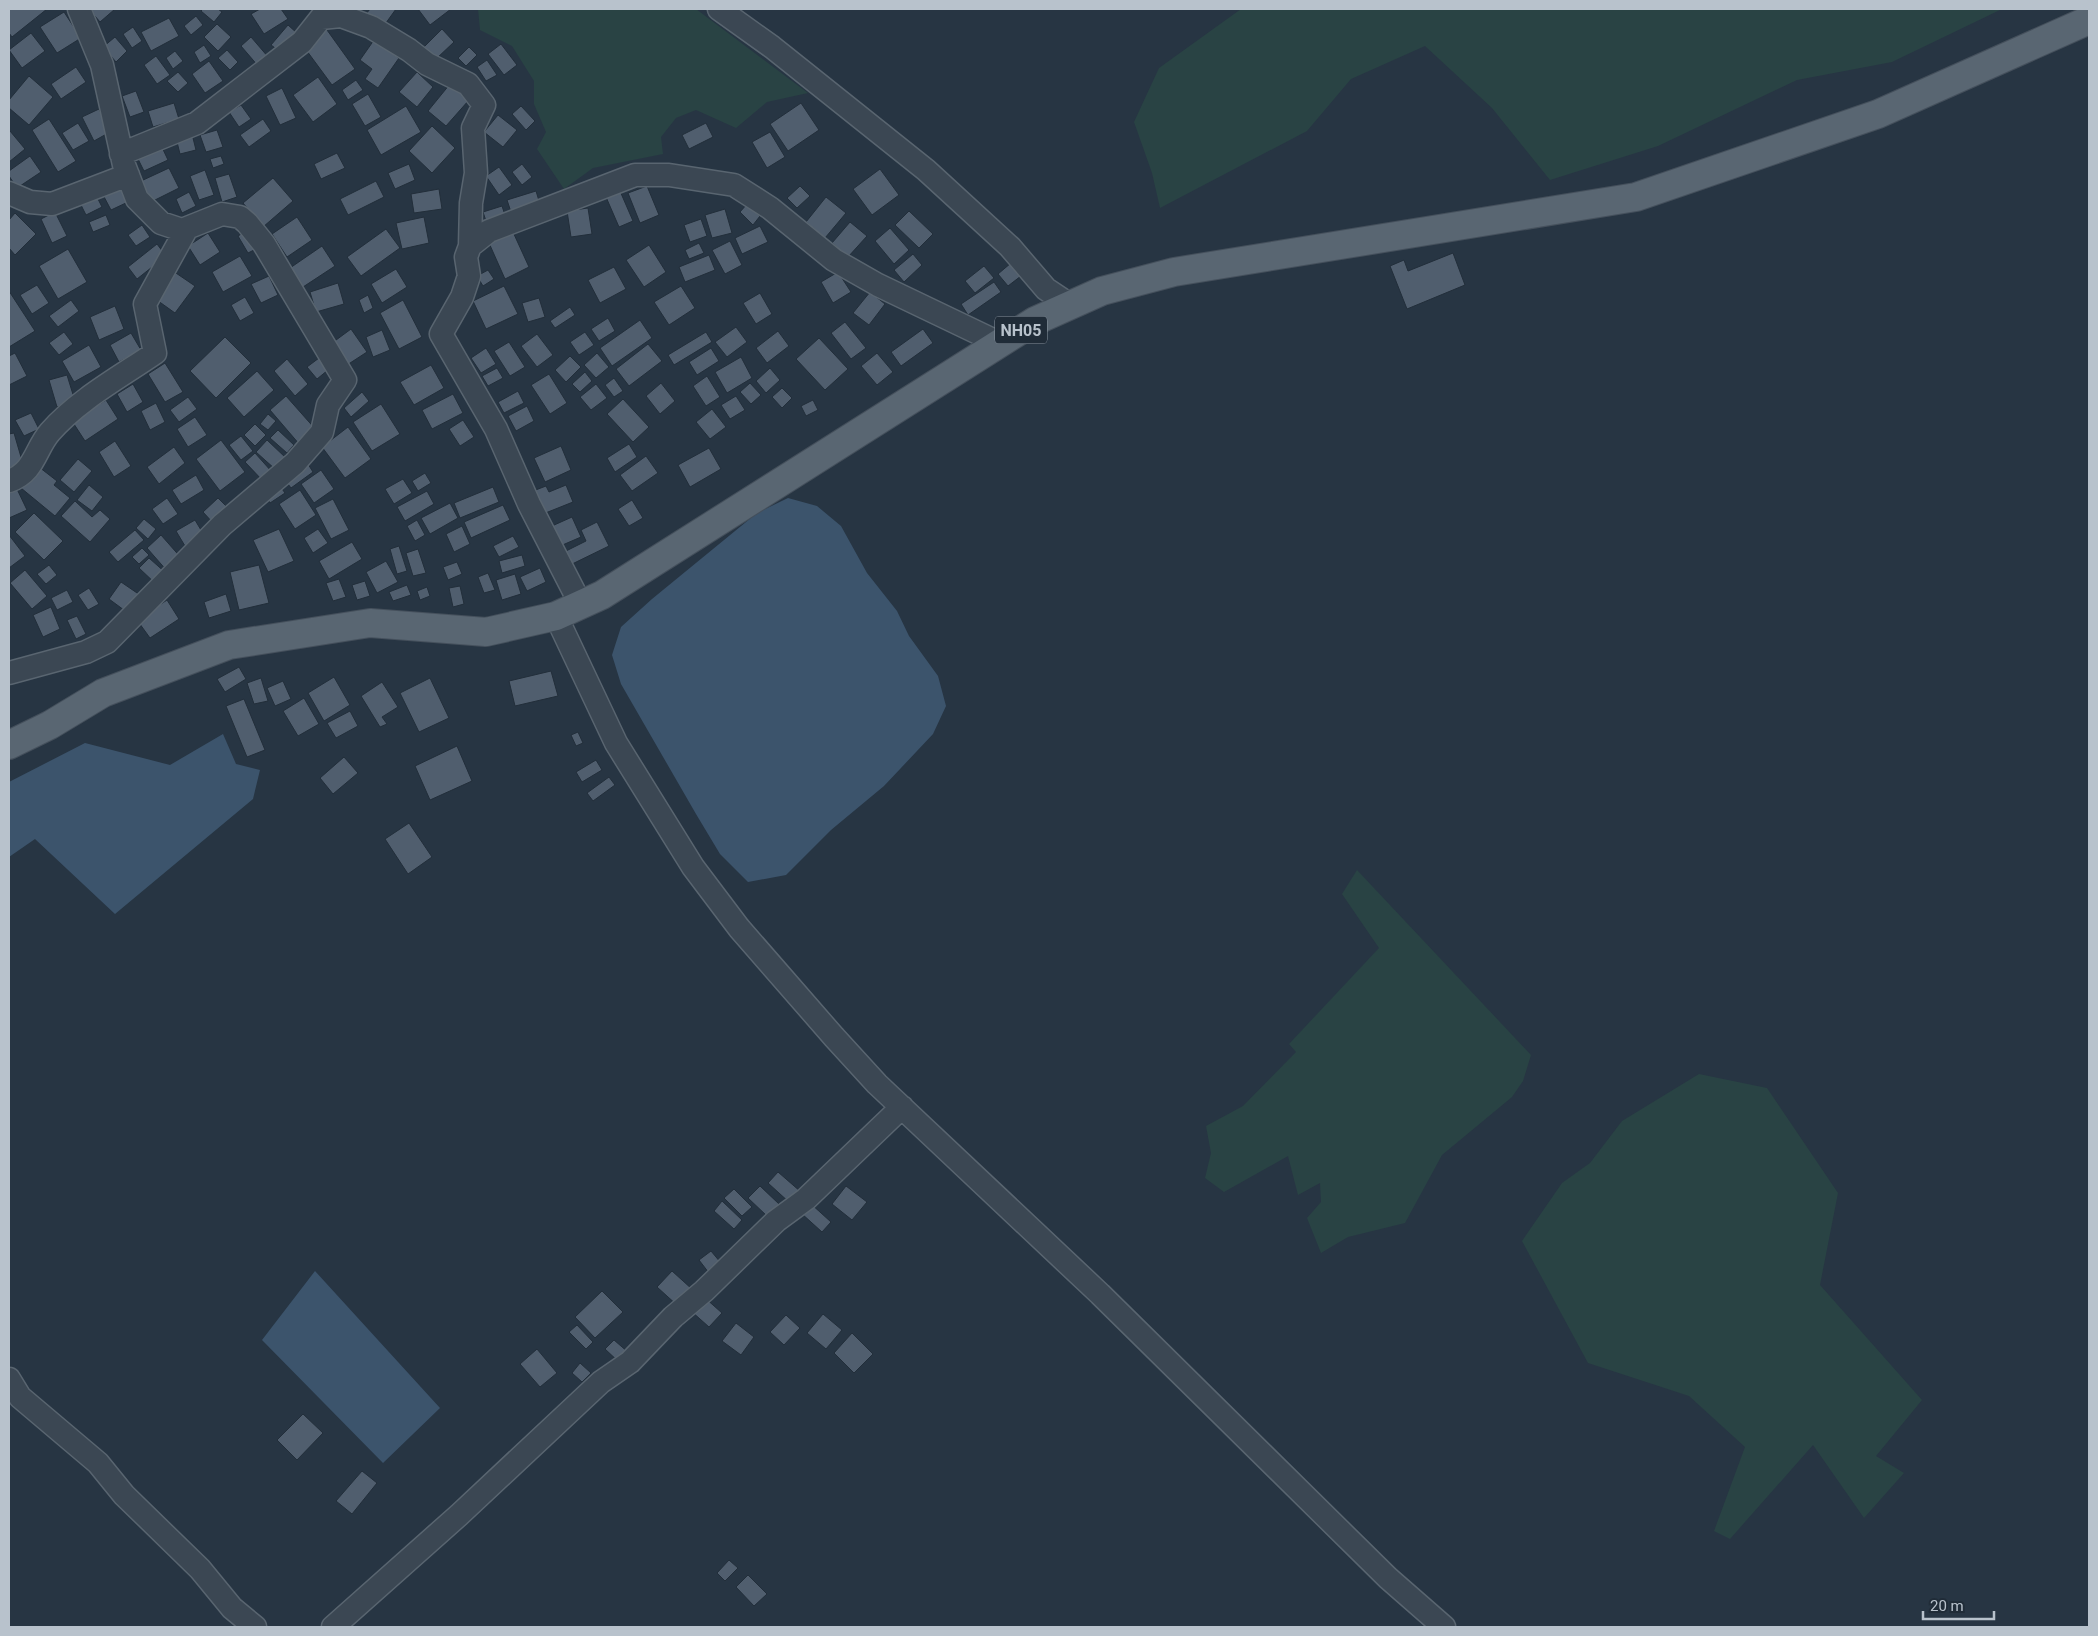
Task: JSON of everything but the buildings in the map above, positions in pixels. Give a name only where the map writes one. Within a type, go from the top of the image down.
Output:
[{"type":"main road","name":"NH05","points":[[9,745],[50,725],[103,693],[229,645],[370,622],[486,632],[568,611],[602,595],[1035,321],[1102,291],[1174,272],[1636,197],[1878,114],[2089,20]]},
{"type":"street","points":[[9,673],[86,652],[107,642],[222,525],[295,463],[322,432],[328,405],[345,380],[264,244],[247,223],[240,217],[222,214],[182,230],[161,223],[137,199],[125,165],[102,65],[79,9]]},
{"type":"street","points":[[718,9],[772,47],[926,170],[1010,247],[1046,290],[1070,305]]},
{"type":"street","points":[[9,193],[30,202],[52,204],[125,165],[197,123],[302,42],[321,18],[341,16],[371,27],[409,50],[427,64],[468,84],[484,105],[473,128],[476,173],[471,203],[470,246],[466,257],[468,276],[462,297],[441,334],[496,429],[530,504],[616,743],[693,867],[739,928],[834,1038],[902,1107],[1100,1294],[1388,1578],[1444,1627]]},
{"type":"street","points":[[470,246],[489,231],[635,175],[669,175],[734,185],[770,208],[834,260],[878,285],[999,343]]},
{"type":"street","points":[[9,481],[15,479],[34,462],[48,433],[77,408],[155,353],[145,304],[187,228]]},
{"type":"street","points":[[333,1627],[460,1515],[601,1382],[630,1362],[673,1317],[704,1291],[776,1221],[806,1198],[902,1107]]},
{"type":"street","points":[[9,1379],[20,1397],[98,1463],[124,1495],[200,1569],[232,1608],[255,1627]]},
{"type":"green space","points":[[478,9],[696,9],[808,93],[767,102],[736,128],[696,110],[676,118],[661,137],[663,154],[593,168],[564,189],[537,149],[546,132],[534,104],[534,81],[512,46],[480,30]]},
{"type":"green space","points":[[1241,9],[2002,9],[1892,62],[1797,80],[1658,146],[1550,180],[1492,108],[1425,46],[1351,79],[1307,131],[1160,208],[1152,173],[1134,122],[1159,68]]},
{"type":"green space","points":[[1357,870],[1531,1055],[1523,1081],[1512,1097],[1442,1155],[1405,1223],[1348,1237],[1321,1253],[1307,1218],[1321,1202],[1320,1183],[1298,1195],[1288,1156],[1224,1192],[1205,1178],[1211,1153],[1206,1126],[1243,1106],[1296,1052],[1289,1044],[1379,948],[1342,894]]},
{"type":"green space","points":[[1699,1074],[1767,1088],[1838,1193],[1820,1285],[1922,1400],[1876,1456],[1904,1473],[1864,1518],[1813,1445],[1730,1539],[1714,1531],[1745,1447],[1689,1396],[1588,1363],[1522,1241],[1562,1183],[1590,1163],[1622,1121]]},
{"type":"water","points":[[788,498],[817,506],[841,526],[867,573],[897,611],[909,636],[938,676],[946,706],[933,734],[884,786],[831,830],[786,875],[748,882],[720,854],[696,814],[621,684],[612,655],[621,627],[652,599],[757,513]]},
{"type":"water","points":[[223,734],[236,764],[260,770],[253,799],[115,914],[35,839],[9,857],[9,782],[85,743],[170,765]]},
{"type":"water","points":[[315,1271],[440,1408],[383,1463],[262,1340]]}]
